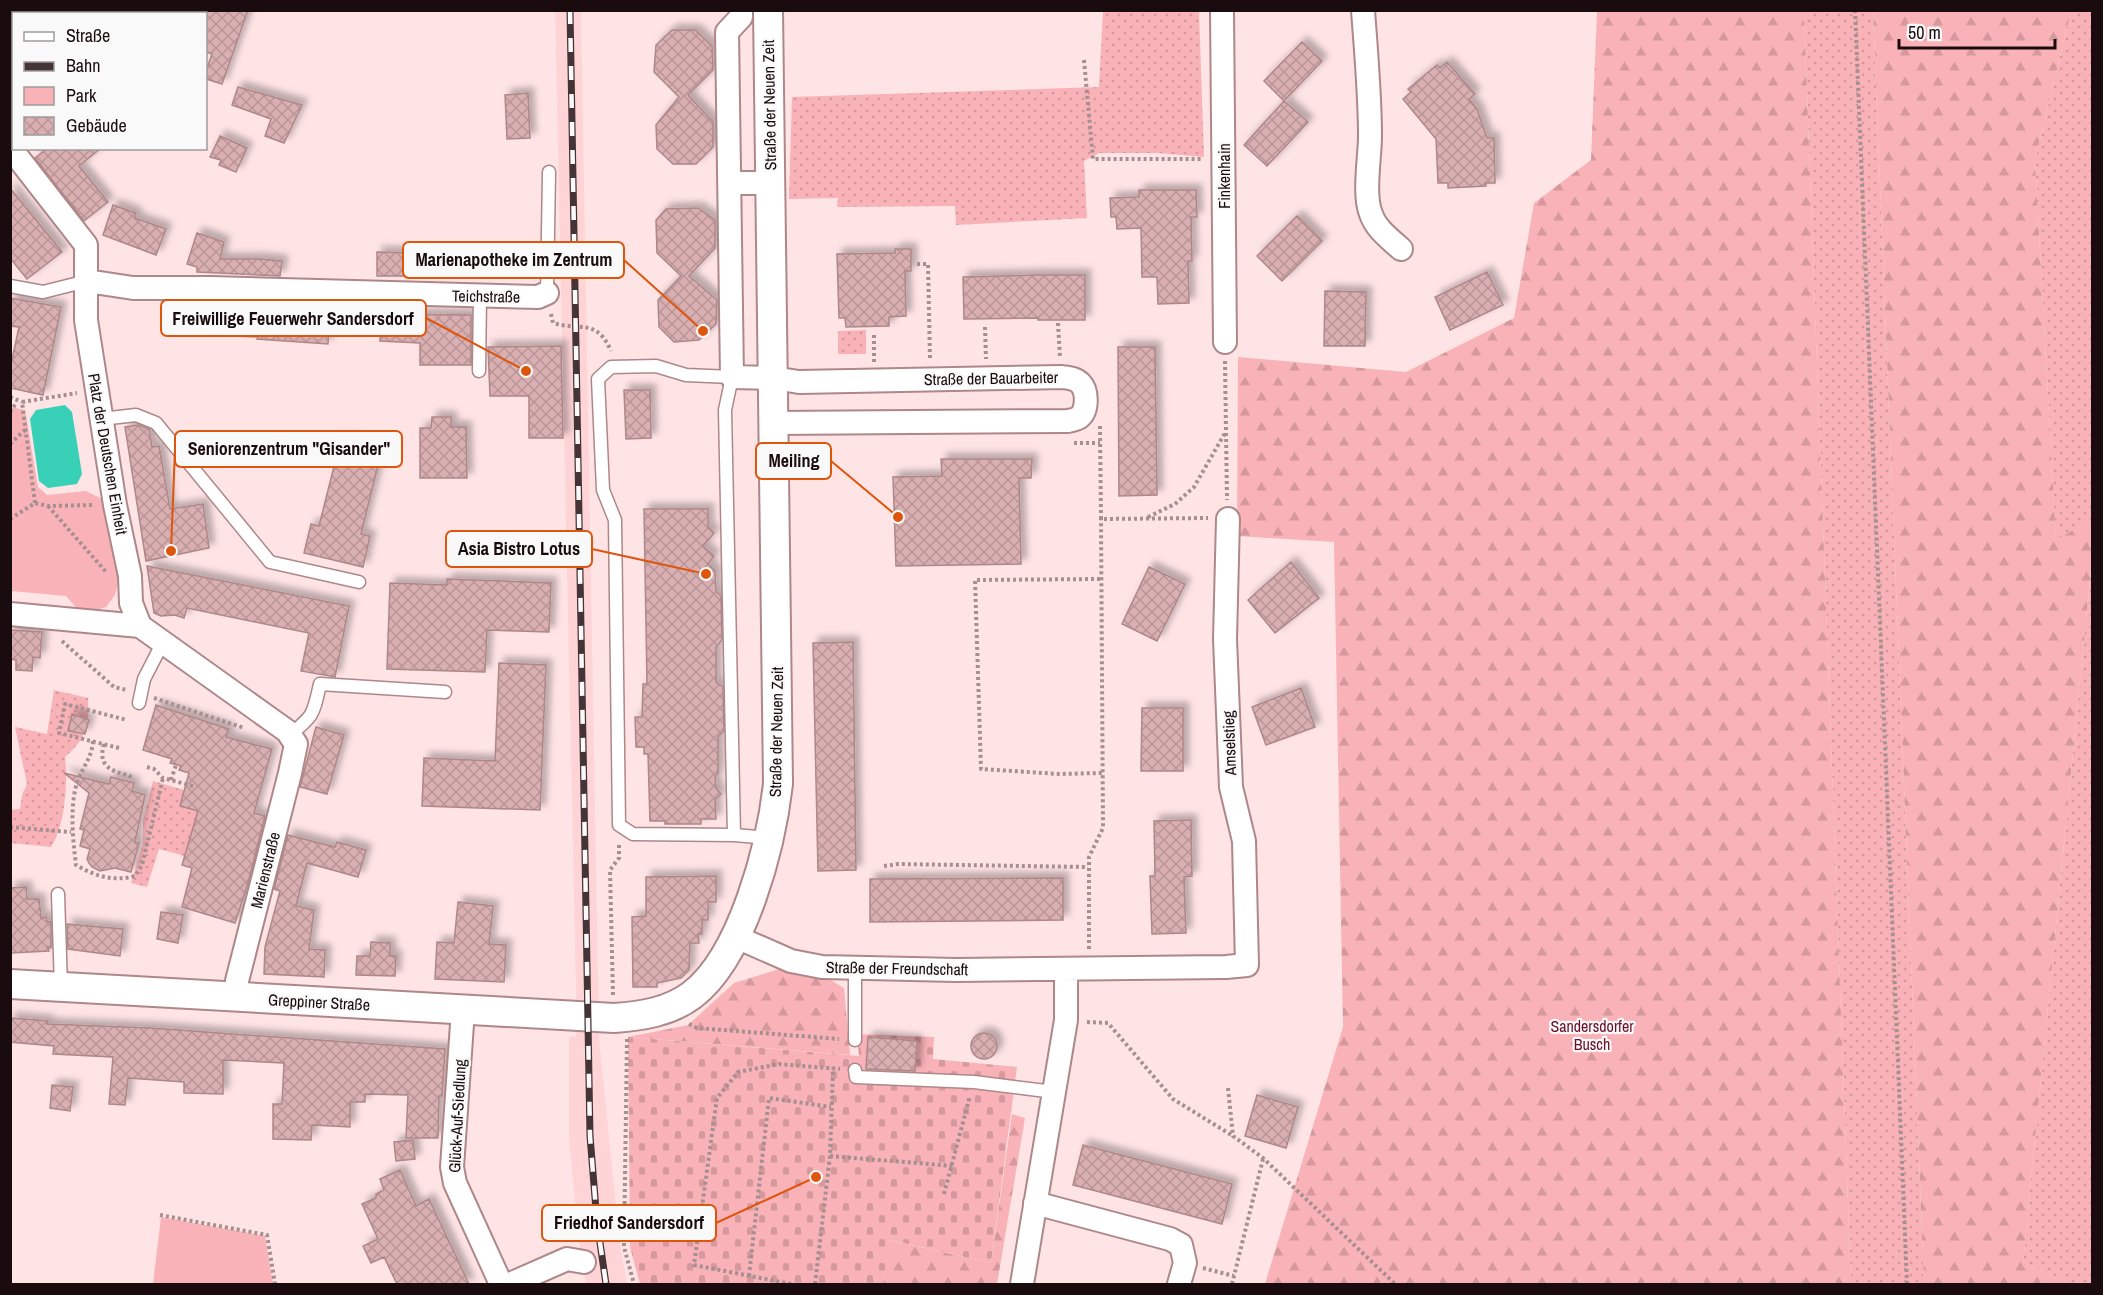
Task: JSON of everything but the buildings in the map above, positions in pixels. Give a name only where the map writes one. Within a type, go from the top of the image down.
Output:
[{"type":"street","name":"Finkenhain","points":[[1222,10],[1225,342]]},
{"type":"street","points":[[1363,10],[1369,84],[1368,193],[1370,214],[1382,231],[1401,249]]},
{"type":"street","name":"Straße der Neuen Zeit","points":[[621,1017],[660,1012],[691,995],[716,970],[750,901],[770,838],[775,810],[778,761],[770,183],[754,16],[728,32],[732,377]]},
{"type":"street","points":[[21,158],[86,245],[87,281]]},
{"type":"street","name":"Straße der Neuen Zeit","points":[[730,183],[770,183]]},
{"type":"street","name":"Teichstraße","points":[[87,281],[133,288],[538,297],[547,293]]},
{"type":"street","name":"Platz der Deutschen Einheit","points":[[87,281],[86,320],[96,390],[115,505],[130,576],[131,603],[140,626]]},
{"type":"street","points":[[732,377],[773,378]]},
{"type":"street","name":"Straße der Bauarbeiter","points":[[773,378],[800,382],[1062,377],[1072,378],[1081,384],[1085,391],[1086,403]]},
{"type":"street","points":[[773,423],[1068,421],[1078,418],[1086,403]]},
{"type":"street","name":"Amselstieg","points":[[1228,519],[1225,639],[1231,787],[1244,841],[1247,965]]},
{"type":"street","points":[[10,615],[140,626],[162,644],[287,731],[293,740]]},
{"type":"street","name":"Marienstraße","points":[[237,997],[237,981],[287,784],[293,740]]},
{"type":"street","name":"Straße der Freundschaft","points":[[734,936],[791,961],[822,967],[956,970],[1247,965]]},
{"type":"street","points":[[1022,1284],[1066,1020],[1066,969]]},
{"type":"street","name":"Greppiner Straße","points":[[10,984],[621,1017]]},
{"type":"street","name":"Glück-Auf-Siedlung","points":[[463,1010],[452,1167],[455,1183],[501,1284]]},
{"type":"street","points":[[1035,1203],[1170,1239],[1180,1245],[1182,1274]]},
{"type":"street","points":[[510,1284],[567,1259],[584,1262]]},
{"type":"lane","points":[[547,293],[549,172]]},
{"type":"lane","name":"Teichstraße","points":[[10,286],[43,292],[87,281]]},
{"type":"lane","points":[[479,371],[480,296]]},
{"type":"lane","points":[[734,835],[725,410],[732,377],[686,375],[656,366],[611,367],[598,379],[603,490],[615,520],[619,825],[633,834],[734,835],[770,838]]},
{"type":"lane","points":[[101,419],[136,415],[156,423],[270,562],[359,582]]},
{"type":"lane","points":[[141,699],[144,679],[162,644]]},
{"type":"lane","points":[[293,740],[314,711],[320,684],[445,692]]},
{"type":"lane","points":[[58,894],[61,987]]},
{"type":"lane","points":[[855,968],[855,1040]]},
{"type":"lane","points":[[855,1070],[856,1077],[974,1082],[1054,1092]]},
{"type":"path","points":[[1855,10],[1907,1284]]},
{"type":"path","points":[[1084,60],[1094,159],[1224,159]]},
{"type":"path","points":[[917,264],[928,264],[931,379]]},
{"type":"path","points":[[547,293],[553,323],[561,326],[589,327],[597,331],[611,349],[611,367]]},
{"type":"path","points":[[1058,323],[1062,377]]},
{"type":"path","points":[[985,327],[986,378]]},
{"type":"path","points":[[874,333],[874,380]]},
{"type":"path","points":[[1101,519],[1228,519],[1225,342]]},
{"type":"path","points":[[10,397],[19,402],[96,390]]},
{"type":"path","points":[[10,412],[19,402]]},
{"type":"path","points":[[19,402],[35,503]]},
{"type":"path","points":[[1086,403],[1100,413],[1101,519],[1103,828],[1089,857],[1088,867],[1090,968]]},
{"type":"path","points":[[10,444],[25,430]]},
{"type":"path","points":[[1147,518],[1175,504],[1194,487],[1225,432]]},
{"type":"path","points":[[10,519],[35,503],[48,506],[115,505]]},
{"type":"path","points":[[48,506],[112,578],[130,576]]},
{"type":"path","points":[[1100,579],[975,580],[981,769],[1059,774],[1102,773]]},
{"type":"path","points":[[34,616],[114,687],[141,699],[255,731]]},
{"type":"path","points":[[119,748],[59,732],[65,704],[127,720]]},
{"type":"path","points":[[93,741],[92,754],[77,783],[71,832],[76,865],[93,875],[122,880],[135,876],[142,865],[163,778]]},
{"type":"path","points":[[104,744],[102,753],[105,764],[114,771],[131,774],[129,782]]},
{"type":"path","points":[[171,780],[176,765]]},
{"type":"path","points":[[147,767],[154,769],[163,778],[193,786]]},
{"type":"path","points":[[619,825],[619,858],[610,870],[621,1017],[624,1247],[633,1284]]},
{"type":"path","points":[[10,827],[71,832]]},
{"type":"path","points":[[884,866],[898,864],[1088,867]]},
{"type":"path","points":[[660,1012],[697,1028],[855,1040]]},
{"type":"path","points":[[1066,1020],[1108,1023],[1173,1099],[1233,1136],[1263,1158],[1395,1284]]},
{"type":"path","points":[[791,1284],[694,1265],[717,1098],[738,1072],[779,1064],[855,1070]]},
{"type":"path","points":[[815,1284],[830,1156],[833,1068]]},
{"type":"path","points":[[944,1194],[974,1082]]},
{"type":"path","points":[[1228,1088],[1233,1136]]},
{"type":"path","points":[[749,1276],[769,1098],[831,1107]]},
{"type":"path","points":[[830,1156],[953,1166]]},
{"type":"path","points":[[1232,1284],[1263,1158]]},
{"type":"path","points":[[160,1215],[267,1235],[275,1284]]},
{"type":"path","points":[[1182,1274],[1234,1276]]},
{"type":"shaded area","points":[[555,11],[581,11],[599,1037],[619,1237],[627,1284],[586,1284],[579,1241],[569,1140],[569,1037],[576,1036],[576,992]]},
{"type":"shaded area","points":[[65,405],[72,412],[82,474],[77,484],[48,488],[39,481],[30,419],[36,410]]},
{"type":"green space","points":[[1103,11],[1199,11],[1204,157],[1158,153],[1099,153],[1084,161],[1087,218],[956,225],[955,206],[837,207],[838,198],[789,199],[792,97],[1099,87]]},
{"type":"green space","name":"Sandersdorfer Busch","points":[[1597,11],[1804,11],[1851,1284],[1265,1284],[1343,1027],[1334,542],[1237,536],[1238,357],[1406,372],[1514,318],[1534,203],[1591,160]]},
{"type":"green space","points":[[1804,11],[1873,11],[1924,1284],[1851,1284]]},
{"type":"green space","points":[[1873,11],[2071,11],[2035,160],[2056,540],[2092,519],[2092,559],[2023,1262],[2069,1284],[1924,1284]]},
{"type":"green space","points":[[2071,11],[2092,11],[2092,519],[2056,541],[2035,160]]},
{"type":"green space","points":[[866,330],[866,354],[838,354],[838,331]]},
{"type":"green space","points":[[11,407],[25,410],[38,487],[47,495],[86,491],[106,501],[119,580],[115,595],[106,607],[80,612],[66,596],[11,591]]},
{"type":"green space","points":[[2092,559],[2092,1284],[2069,1284],[2023,1262]]},
{"type":"green space","points":[[54,690],[88,698],[85,731],[78,744],[65,757],[66,791],[60,828],[51,847],[11,843],[10,810],[20,809],[22,795],[27,784],[15,727],[47,734]]},
{"type":"green space","points":[[153,781],[184,790],[180,806],[198,811],[185,856],[159,849],[147,887],[131,883],[143,844],[143,821]]},
{"type":"green space","points":[[779,969],[826,977],[844,988],[850,1055],[628,1037],[688,1025],[734,983]]},
{"type":"green space","points":[[857,1034],[934,1037],[933,1059],[1017,1067],[991,1263],[890,1240],[883,1284],[640,1284],[630,1247],[628,1037],[859,1056]]},
{"type":"green space","points":[[1012,1114],[1025,1118],[997,1284],[883,1284],[889,1240],[991,1263]]},
{"type":"green space","points":[[161,1217],[265,1236],[273,1284],[153,1284]]},
{"type":"railway","points":[[570,10],[590,1136],[597,1222],[606,1284]]},
{"type":"place","name":"Marienapotheke im Zentrum","points":[[703,331]]},
{"type":"place","name":"Freiwillige Feuerwehr Sandersdorf","points":[[526,371]]},
{"type":"place","name":"Meiling","points":[[898,517]]},
{"type":"place","name":"Seniorenzentrum \"Gisander\"","points":[[171,551]]},
{"type":"place","name":"Asia Bistro Lotus","points":[[706,574]]},
{"type":"place","name":"Friedhof Sandersdorf","points":[[816,1177]]}]
